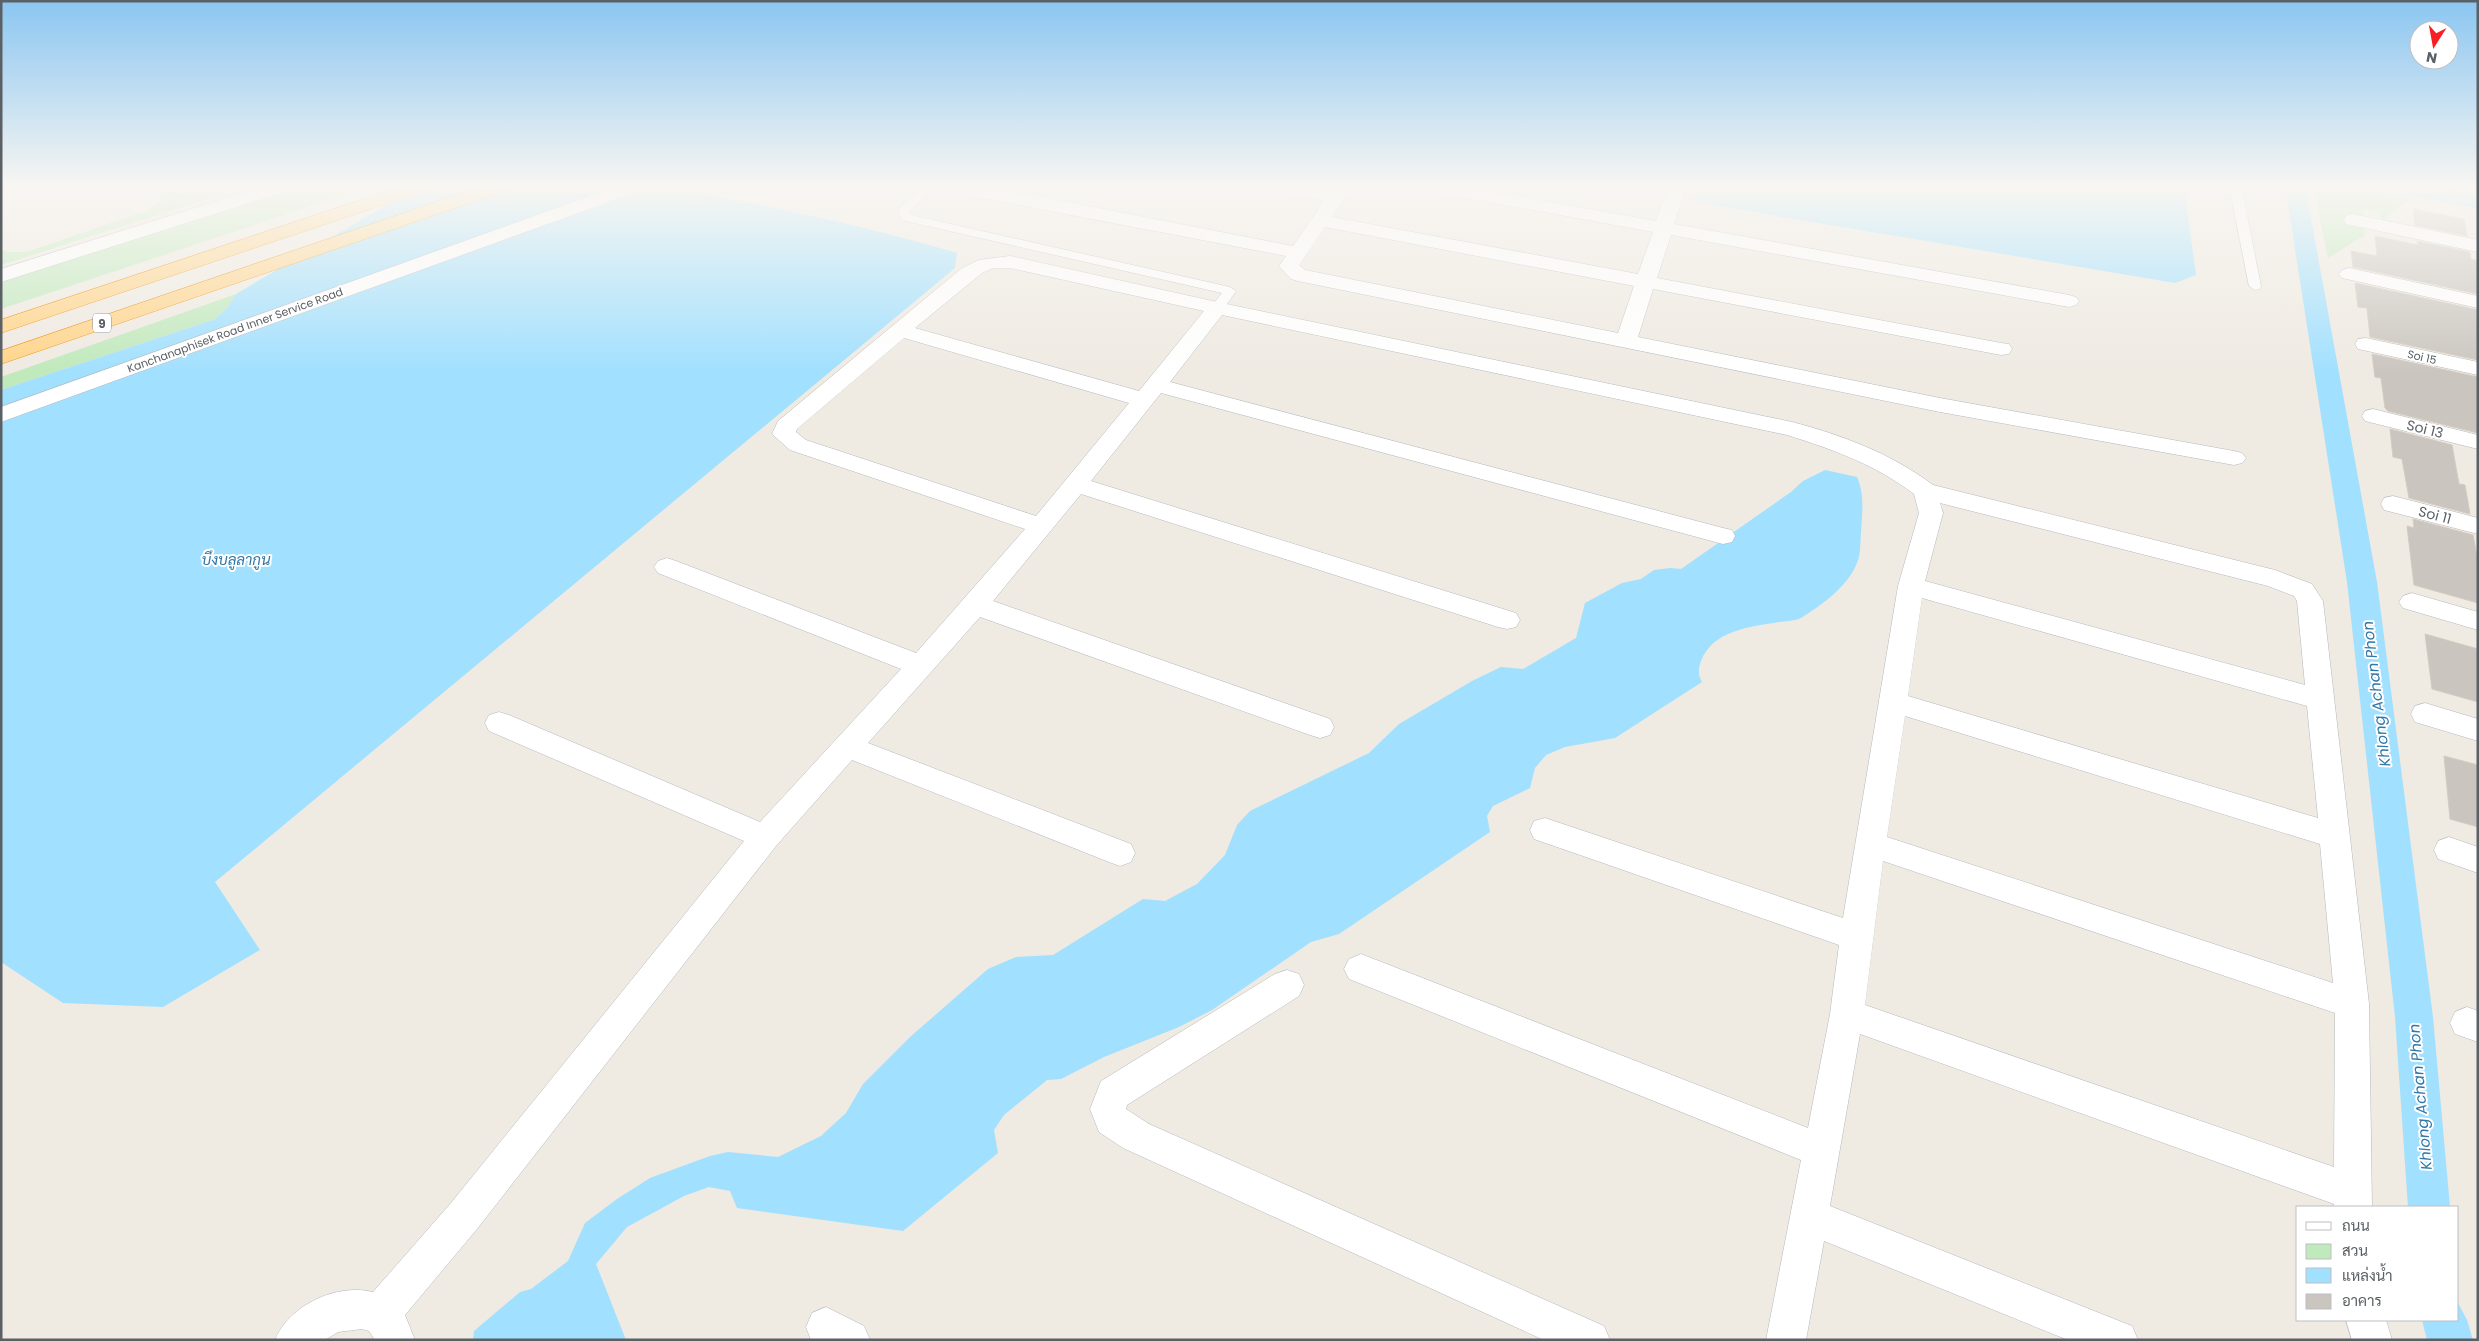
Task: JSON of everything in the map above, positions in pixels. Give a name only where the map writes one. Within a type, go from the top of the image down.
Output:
[{"type":"highway","name":"9","points":[[1,326],[237,248]]},
{"type":"highway","name":"9","points":[[1,358],[321,248]]},
{"type":"street","points":[[2,275],[89,248]]},
{"type":"street","name":"Kanchanaphisek Road Inner Service Road","points":[[1,414],[464,248]]},
{"type":"street","points":[[1270,248],[1298,253]]},
{"type":"street","points":[[1302,248],[1289,266],[1298,275],[1308,278],[1940,405],[2234,458]]},
{"type":"street","points":[[1465,248],[2001,348]]},
{"type":"street","points":[[1626,341],[1658,248]]},
{"type":"street","points":[[1773,248],[2069,301]]},
{"type":"street","points":[[1041,526],[798,445],[784,434],[786,426],[976,267],[990,262],[1010,262],[1216,308],[1792,429],[1833,441],[1876,460],[1911,478],[1925,490],[2266,577],[2303,590],[2310,601],[2352,1004],[2353,1200],[1847,1014]]},
{"type":"street","points":[[2349,274],[2478,302]]},
{"type":"street","points":[[296,1340],[314,1323],[339,1311],[362,1308],[388,1326],[464,1216],[766,837],[975,605],[1151,392],[1216,308]]},
{"type":"street","points":[[899,330],[1723,536]]},
{"type":"street","name":"Soi 15","points":[[2366,344],[2478,369]]},
{"type":"street","name":"Soi 13","points":[[2373,416],[2478,442]]},
{"type":"street","points":[[1076,484],[1507,620]]},
{"type":"street","points":[[1786,1340],[1847,1014],[1856,938],[1912,586],[1931,512],[1925,490]]},
{"type":"street","name":"Soi 11","points":[[2393,504],[2478,526]]},
{"type":"street","points":[[668,567],[920,665]]},
{"type":"street","points":[[1912,586],[2321,700]]},
{"type":"street","points":[[2412,602],[2478,621]]},
{"type":"street","points":[[975,605],[1320,727]]},
{"type":"street","points":[[1893,702],[2335,836]]},
{"type":"street","points":[[2425,714],[2478,730]]},
{"type":"street","points":[[498,723],[766,837]]},
{"type":"street","points":[[848,747],[1120,852]]},
{"type":"street","points":[[1545,830],[1856,938]]},
{"type":"street","points":[[1871,844],[2352,1004]]},
{"type":"street","points":[[2449,850],[2478,860]]},
{"type":"street","points":[[1361,969],[1822,1151]]},
{"type":"street","points":[[1286,985],[1114,1093],[1107,1105],[1107,1114],[1114,1122],[1136,1136],[1590,1340]]},
{"type":"street","points":[[1810,1217],[2118,1340]]},
{"type":"street","points":[[2366,1321],[2372,1340]]},
{"type":"lane","points":[[1037,248],[1230,291],[1216,308]]},
{"type":"lane","points":[[2247,248],[2255,286]]},
{"type":"green space","points":[[40,248],[55,248],[1,265],[1,249],[8,252],[27,252]]},
{"type":"green space","points":[[108,248],[186,248],[1,309],[1,282]]},
{"type":"green space","points":[[2326,248],[2345,248],[2328,258]]},
{"type":"green space","points":[[236,294],[227,308],[215,319],[1,390],[1,377]]},
{"type":"water","name":"บึงบลูลากูน","points":[[314,248],[938,248],[957,253],[955,268],[215,882],[260,950],[163,1007],[63,1003],[1,962],[1,390],[215,319],[227,308],[236,294]]},
{"type":"water","points":[[1965,248],[2192,248],[2196,275],[2175,283]]},
{"type":"water","points":[[1825,470],[1857,477],[1860,484],[1862,504],[1860,548],[1857,563],[1841,587],[1826,601],[1799,619],[1745,628],[1723,636],[1714,643],[1701,661],[1699,672],[1702,682],[1615,738],[1565,747],[1546,755],[1535,768],[1530,788],[1493,806],[1487,816],[1490,832],[1339,934],[1311,942],[1212,1010],[1179,1027],[1104,1057],[1061,1079],[1047,1080],[1004,1115],[994,1130],[998,1153],[903,1231],[737,1208],[730,1191],[709,1187],[684,1196],[627,1227],[596,1264],[626,1340],[473,1340],[474,1331],[520,1292],[531,1289],[568,1261],[585,1223],[617,1199],[650,1178],[710,1156],[728,1152],[778,1157],[821,1136],[846,1113],[863,1084],[910,1037],[988,969],[1016,957],[1053,955],[1143,899],[1165,901],[1197,884],[1225,855],[1237,825],[1250,811],[1369,753],[1399,724],[1472,681],[1501,667],[1523,669],[1576,638],[1585,603],[1622,583],[1641,579],[1654,570],[1681,569],[1791,492],[1803,481]]},
{"type":"building","points":[[2376,248],[2449,248],[2470,252],[2471,259],[2478,261],[2478,294],[2353,267],[2351,251],[2377,256]]},
{"type":"building","points":[[2355,283],[2478,310],[2478,360],[2370,337],[2367,308],[2358,307]]},
{"type":"building","points":[[2372,354],[2478,377],[2478,433],[2388,411],[2385,408],[2381,378],[2375,377]]},
{"type":"building","points":[[2390,429],[2452,445],[2459,484],[2465,485],[2470,514],[2409,498],[2402,459],[2393,457]]},
{"type":"building","points":[[2413,519],[2473,535],[2478,562],[2478,603],[2414,585],[2407,526],[2414,528]]},
{"type":"building","points":[[2425,634],[2478,649],[2478,702],[2432,689]]},
{"type":"building","points":[[2444,756],[2478,765],[2478,827],[2450,819]]},
{"type":"waterway","name":"Khlong Achan Phon","points":[[2306,248],[2362,582],[2414,1017],[2429,1206]]},
{"type":"waterway","name":"Khlong Achan Phon","points":[[2444,1321],[2450,1340]]}]
